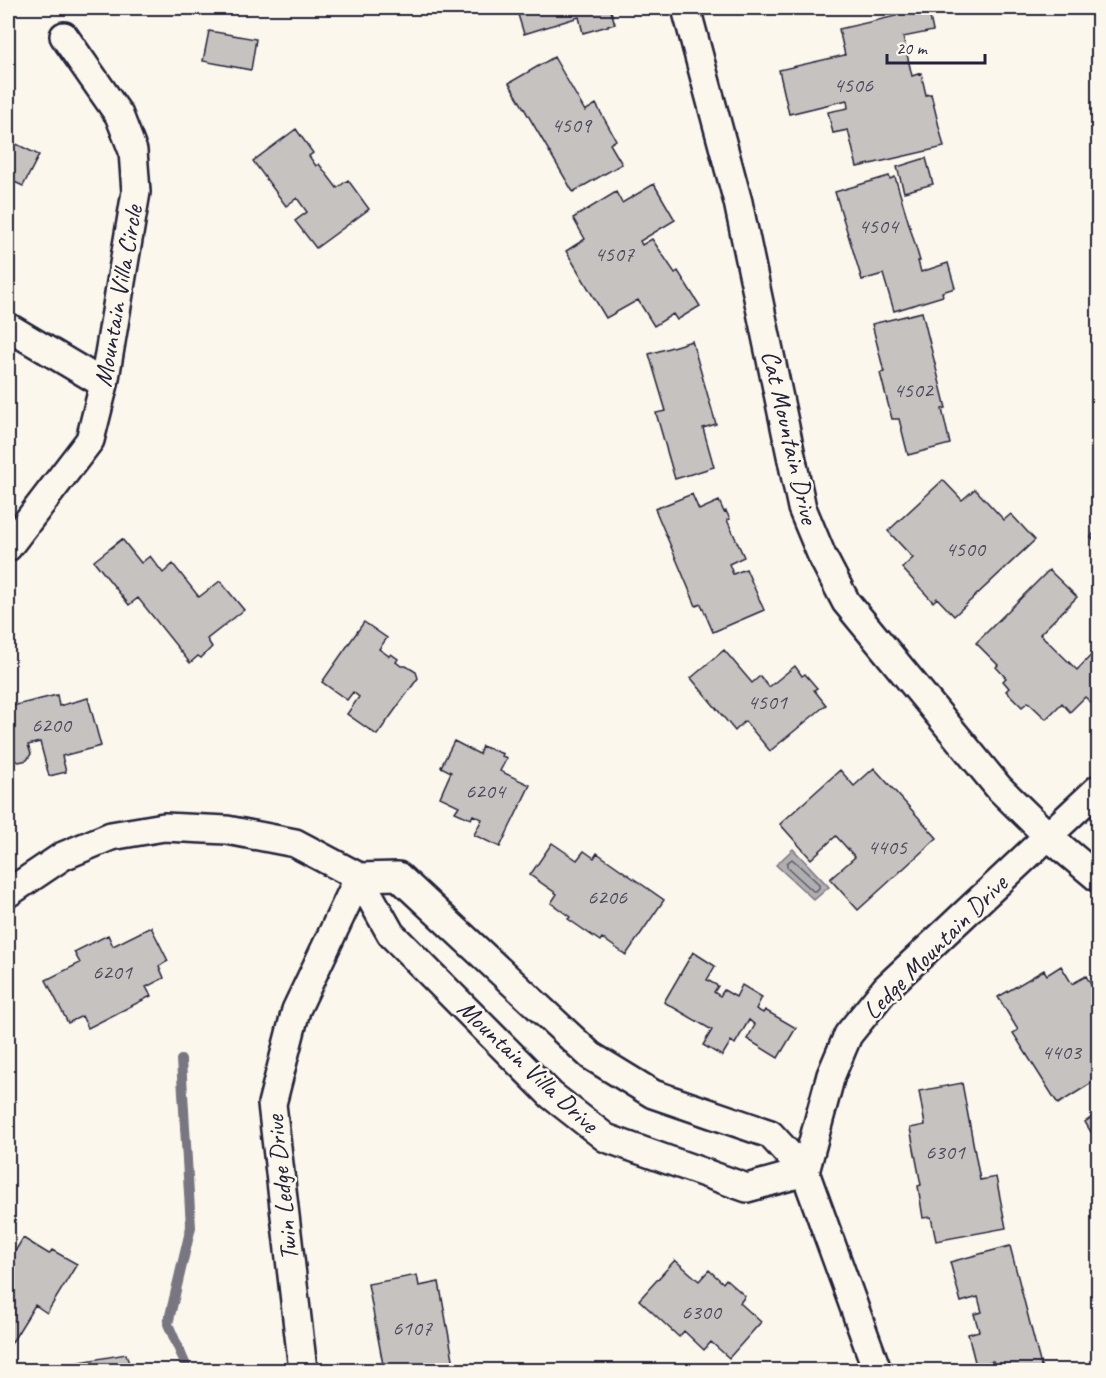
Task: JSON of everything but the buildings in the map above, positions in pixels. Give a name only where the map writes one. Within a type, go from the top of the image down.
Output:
[{"type":"street","name":"Cat Mountain Drive","points":[[686,8],[738,202],[802,508],[822,556],[846,602],[999,788],[1049,837],[1098,878]]},
{"type":"street","name":"Mountain Villa Circle","points":[[8,547],[90,440],[104,384],[136,192],[133,151],[119,115],[64,36]]},
{"type":"street","points":[[8,327],[104,384]]},
{"type":"street","name":"Ledge Mountain Drive","points":[[805,1172],[831,1075],[849,1035],[886,988],[1098,789]]},
{"type":"street","name":"Mountain Villa Drive","points":[[8,893],[63,856],[111,836],[164,827],[227,830],[295,843],[359,877],[398,876],[591,1056],[653,1095],[770,1134],[805,1172],[747,1188],[606,1138],[551,1095],[391,934],[359,877]]},
{"type":"street","name":"Twin Ledge Drive","points":[[303,1371],[272,1104],[296,1010],[359,877]]},
{"type":"street","points":[[805,1172],[877,1371]]},
{"type":"water","points":[[793,849],[829,887],[814,900],[776,865]]},
{"type":"waterway","points":[[181,1060],[191,1227],[168,1324],[188,1370]]}]
